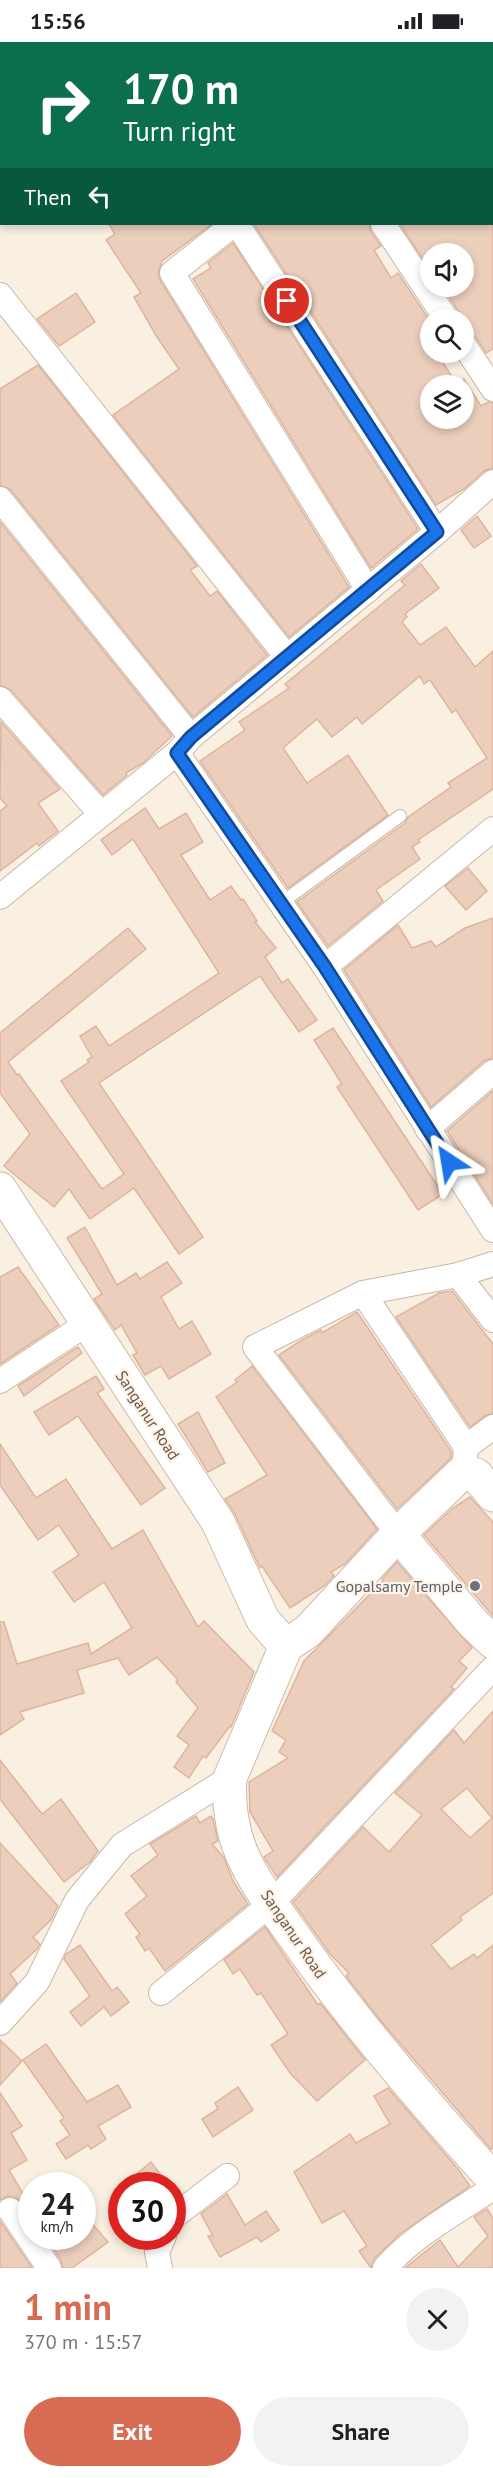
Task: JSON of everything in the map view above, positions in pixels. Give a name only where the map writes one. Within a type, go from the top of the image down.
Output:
[{"type":"main road","name":"Sanganur Road","points":[[0,1188],[218,1522],[262,1620],[286,1646],[230,1778],[228,1801],[242,1853],[272,1903],[335,1994],[447,2128],[493,2179]]},
{"type":"main road","points":[[286,1646],[308,1631],[465,1459],[493,1495]]},
{"type":"main road","points":[[398,1534],[473,1623],[493,1642]]},
{"type":"street","points":[[234,225],[172,273],[368,590]]},
{"type":"street","points":[[236,225],[437,532]]},
{"type":"street","points":[[383,225],[440,309]]},
{"type":"street","points":[[0,295],[287,657]]},
{"type":"street","points":[[474,360],[493,389]]},
{"type":"street","points":[[0,897],[184,745],[493,482]]},
{"type":"street","points":[[0,499],[184,745],[281,903],[325,967],[493,1230]]},
{"type":"street","points":[[2,707],[100,813]]},
{"type":"street","points":[[325,967],[493,829]]},
{"type":"street","points":[[427,1129],[493,1072]]},
{"type":"street","points":[[398,1534],[255,1347],[363,1293],[458,1275],[493,1264]]},
{"type":"street","points":[[458,1275],[493,1320]]},
{"type":"street","points":[[363,1293],[465,1459],[493,1426]]},
{"type":"street","points":[[0,1381],[88,1323]]},
{"type":"street","points":[[160,1993],[272,1903],[493,1668]]},
{"type":"street","points":[[0,2023],[37,1982],[77,1900],[122,1845],[230,1778]]},
{"type":"street","points":[[186,2207],[226,2176]]},
{"type":"street","points":[[385,2268],[425,2234],[493,2188]]},
{"type":"street","points":[[10,2210],[49,2268]]},
{"type":"street","points":[[158,2250],[160,2268]]},
{"type":"lane","points":[[281,903],[400,816]]},
{"type":"building","points":[[110,225],[211,225],[162,261],[158,273],[160,280],[349,587],[289,637],[113,415],[179,369],[134,297],[141,293],[106,240],[115,234]]},
{"type":"building","points":[[255,225],[369,225],[371,232],[381,246],[374,250],[391,278],[398,273],[422,309],[420,309],[420,363],[443,363],[451,375],[420,375],[420,429],[474,429],[474,395],[481,406],[488,402],[493,403],[493,468],[484,471],[464,489],[436,505]]},
{"type":"building","points":[[401,225],[493,225],[493,349],[486,353],[474,336],[474,309],[457,309],[449,297],[474,297],[474,243],[420,243],[420,255]]},
{"type":"building","points":[[233,243],[418,529],[371,568],[193,279],[211,268],[208,263]]},
{"type":"building","points":[[76,293],[95,322],[59,346],[37,319]]},
{"type":"building","points":[[38,365],[197,566],[190,570],[210,596],[217,591],[267,655],[193,717],[11,490],[0,485],[0,389]]},
{"type":"building","points":[[477,516],[491,536],[474,548],[461,530]]},
{"type":"building","points":[[0,522],[172,736],[103,795],[11,690],[0,685]]},
{"type":"building","points":[[421,564],[439,588],[405,614],[407,617],[402,622],[420,645],[446,627],[475,667],[493,651],[493,789],[418,840],[420,842],[412,847],[420,859],[376,890],[383,901],[328,946],[297,902],[451,787],[448,783],[487,758],[456,710],[452,713],[430,680],[424,684],[420,676],[362,724],[357,717],[332,737],[317,719],[283,748],[307,783],[348,755],[388,815],[288,888],[200,761],[245,730],[239,722],[289,688],[285,684],[405,585],[401,581]]},
{"type":"building","points":[[1,722],[60,789],[38,803],[58,831],[39,846],[37,843],[0,871],[0,811],[7,806],[0,798]]},
{"type":"building","points":[[145,808],[159,829],[186,813],[203,842],[181,855],[210,900],[231,886],[241,900],[243,899],[257,921],[255,922],[276,948],[265,957],[282,983],[288,979],[317,1020],[299,1032],[260,976],[99,1083],[203,1237],[179,1254],[134,1188],[90,1219],[69,1189],[54,1207],[4,1166],[30,1134],[0,1093],[0,1033],[128,928],[146,949],[8,1062],[102,1189],[124,1174],[61,1081],[89,1062],[87,1060],[92,1057],[80,1036],[96,1026],[109,1046],[219,973],[133,839],[112,855],[101,840]]},
{"type":"building","points":[[468,868],[487,891],[466,910],[445,886]]},
{"type":"building","points":[[493,918],[493,1058],[484,1061],[431,1107],[344,970],[398,925],[412,948],[431,941],[436,947],[465,928]]},
{"type":"building","points":[[333,1028],[443,1194],[418,1210],[337,1087],[342,1084],[314,1040]]},
{"type":"building","points":[[493,1091],[493,1204],[447,1131]]},
{"type":"building","points":[[85,1227],[117,1285],[136,1273],[140,1279],[167,1262],[182,1283],[161,1297],[179,1329],[192,1321],[211,1354],[169,1379],[161,1366],[145,1375],[133,1355],[137,1353],[121,1325],[115,1330],[94,1299],[102,1294],[67,1238]]},
{"type":"building","points":[[18,1267],[59,1325],[0,1364],[0,1277]]},
{"type":"building","points":[[452,1291],[493,1344],[493,1413],[470,1427],[396,1317],[439,1293]]},
{"type":"building","points":[[357,1312],[451,1451],[451,1458],[397,1509],[279,1355],[302,1340],[321,1330],[322,1333]]},
{"type":"building","points":[[78,1347],[82,1353],[24,1396],[18,1386]]},
{"type":"building","points":[[252,1366],[377,1529],[345,1564],[331,1572],[334,1576],[324,1586],[290,1608],[262,1566],[260,1568],[235,1514],[225,1499],[267,1475],[216,1397],[237,1382],[235,1380]]},
{"type":"building","points":[[96,1376],[104,1389],[97,1393],[165,1488],[141,1505],[78,1416],[49,1435],[34,1412]]},
{"type":"building","points":[[198,1412],[225,1463],[208,1472],[178,1424]]},
{"type":"building","points":[[0,1444],[36,1498],[66,1479],[112,1549],[143,1530],[198,1627],[204,1621],[254,1672],[231,1727],[206,1758],[203,1756],[189,1778],[174,1767],[189,1745],[177,1736],[198,1708],[176,1682],[178,1680],[157,1657],[129,1675],[118,1658],[77,1670],[84,1693],[20,1712],[24,1719],[0,1735],[0,1622],[4,1622],[17,1664],[88,1643],[91,1654],[132,1628],[104,1582],[74,1602],[53,1572],[79,1555],[59,1525],[38,1540],[0,1485]]},
{"type":"building","name":"Gopalsamy Temple","points":[[470,1497],[493,1522],[493,1616],[424,1535],[453,1508]]},
{"type":"building","points":[[397,1562],[472,1648],[459,1661],[467,1668],[451,1687],[454,1689],[277,1877],[264,1857],[273,1851],[250,1812],[249,1782],[288,1758],[279,1752],[286,1740],[272,1731],[304,1661],[383,1581],[382,1579]]},
{"type":"building","points":[[493,1711],[493,1893],[460,1917],[462,1920],[431,1945],[451,1969],[474,1954],[477,1958],[493,1945],[493,2148],[491,2149],[380,2020],[346,1976],[349,1973],[330,1954],[293,1902],[363,1827],[389,1852],[422,1815],[395,1793],[454,1730],[464,1743]],"holes":[[[467,1788],[492,1818],[470,1838],[441,1809]]]},
{"type":"building","points":[[0,1760],[42,1814],[61,1799],[98,1851],[90,1862],[64,1882],[0,1799]]},
{"type":"building","points":[[196,1816],[200,1823],[211,1816],[213,1819],[218,1841],[212,1844],[224,1858],[233,1881],[248,1904],[165,1971],[149,1948],[145,1951],[136,1937],[140,1934],[125,1914],[147,1896],[131,1876],[158,1855],[150,1844]]},
{"type":"building","points":[[0,1843],[58,1906],[51,1920],[33,1937],[40,1944],[37,1949],[10,1974],[17,1983],[0,2002]]},
{"type":"building","points":[[265,1927],[318,2005],[320,2003],[365,2060],[317,2101],[290,2073],[271,2045],[288,2034],[261,1993],[257,1995],[240,1969],[233,1974],[224,1960]]},
{"type":"building","points":[[80,1945],[112,1991],[117,1987],[129,2002],[111,2016],[104,2007],[81,2026],[70,2012],[90,1996],[64,1959],[66,1954]]},
{"type":"building","points":[[0,2040],[22,2061],[0,2085]]},
{"type":"building","points":[[46,2044],[87,2102],[118,2085],[131,2107],[98,2126],[106,2139],[91,2149],[88,2145],[66,2159],[56,2144],[70,2135],[60,2121],[64,2118],[23,2060]]},
{"type":"building","points":[[238,2087],[253,2110],[213,2137],[202,2119],[218,2109],[215,2103]]},
{"type":"building","points":[[388,2088],[470,2186],[400,2234],[375,2258],[371,2268],[359,2251],[367,2246],[344,2211],[322,2223],[294,2172],[350,2134],[356,2143],[390,2124],[374,2096]]},
{"type":"building","points":[[0,2093],[22,2126],[11,2133],[27,2160],[9,2170],[18,2185],[18,2199],[8,2196],[0,2200]]},
{"type":"building","points":[[151,2162],[158,2172],[139,2172]]},
{"type":"building","points":[[227,2194],[245,2225],[266,2211],[279,2230],[261,2242],[257,2237],[220,2257],[208,2236],[213,2236],[201,2214]]},
{"type":"building","points":[[487,2209],[493,2218],[493,2268],[405,2268],[440,2240],[458,2267],[488,2236],[474,2217]]},
{"type":"building","points":[[0,2221],[32,2268],[0,2268]]},
{"type":"building","points":[[96,2228],[108,2242],[72,2268],[63,2268],[54,2250],[96,2250]]},
{"type":"place","name":"Gopalsamy Temple","points":[[475,1586]]},
{"type":"route","points":[[287,301],[437,532],[191,737],[177,753],[325,967],[449,1162]]}]
